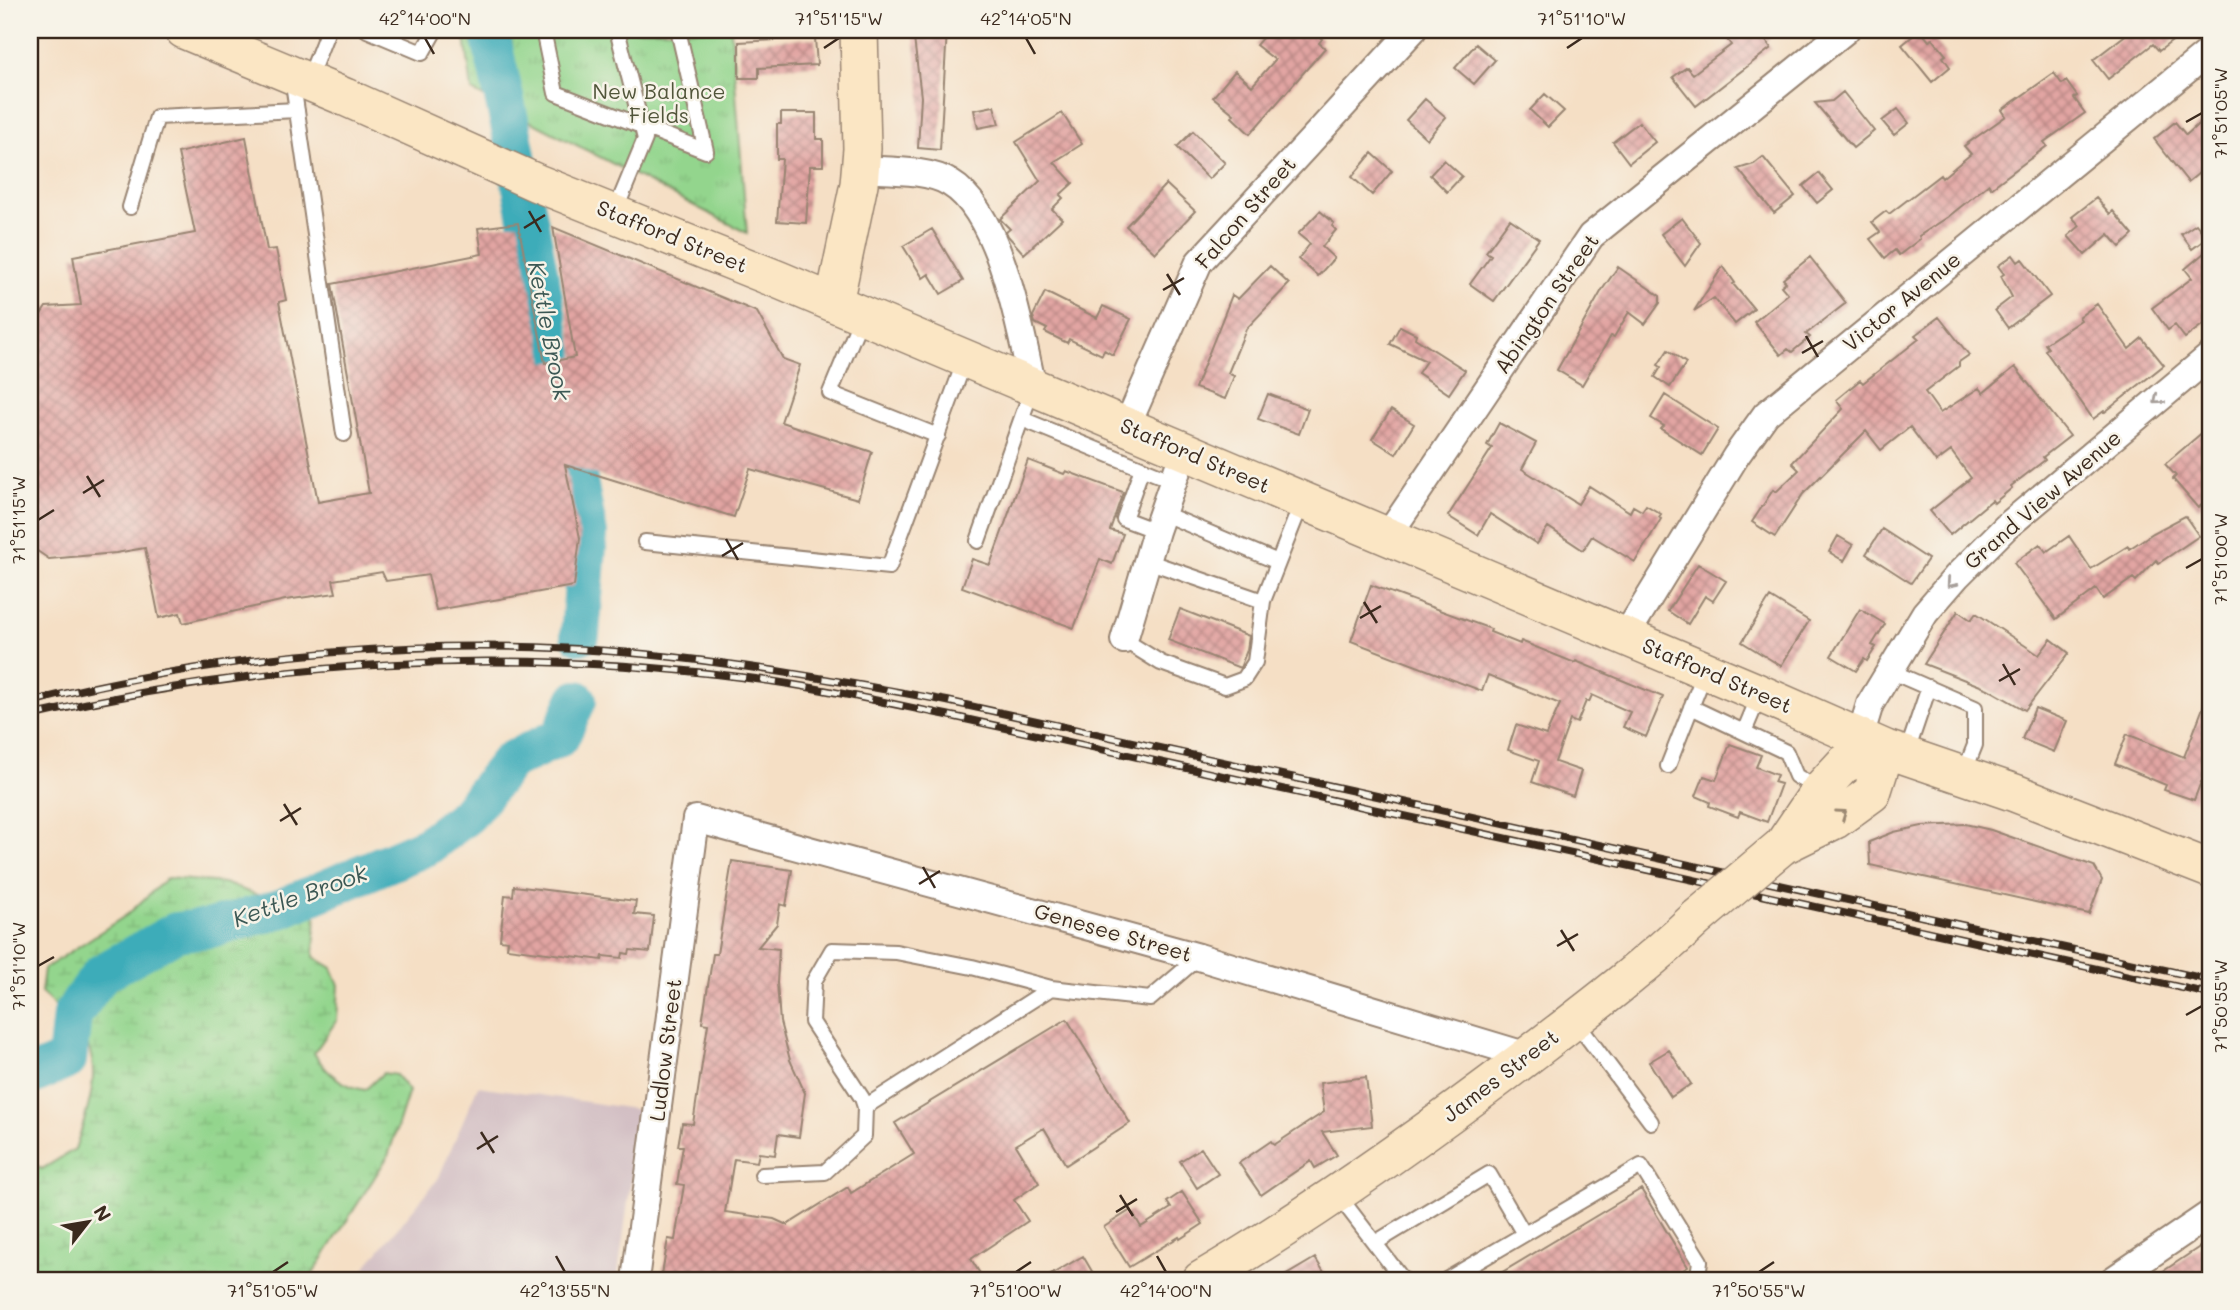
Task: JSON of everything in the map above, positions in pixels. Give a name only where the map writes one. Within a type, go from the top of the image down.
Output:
[{"type":"main road","name":"Stafford Street","points":[[184,30],[299,89],[504,168],[966,359],[1027,403],[1112,439],[1178,466],[1302,502],[1884,748],[2015,793],[2209,866]]},
{"type":"main road","points":[[848,309],[860,169],[859,30]]},
{"type":"main road","name":"James Street","points":[[1782,846],[1820,790],[1844,764],[1884,748]]},
{"type":"main road","name":"James Street","points":[[1201,1280],[1337,1194],[1528,1056],[1575,1020],[1782,846],[1835,820],[1872,793],[1884,748]]},
{"type":"street","name":"Falcon Street","points":[[1112,439],[1199,262],[1413,30]]},
{"type":"street","name":"Abington Street","points":[[1387,537],[1591,236],[1846,30]]},
{"type":"street","name":"Victor Avenue","points":[[1625,637],[1749,436],[1766,414],[2210,51]]},
{"type":"street","points":[[860,169],[928,174],[950,183],[969,200],[992,236],[1012,293],[1027,403]]},
{"type":"street","name":"Grand View Avenue","points":[[1884,748],[1870,704],[1925,614],[1985,547],[2210,356]]},
{"type":"street","points":[[1124,640],[1178,466]]},
{"type":"street","name":"Genesee Street","points":[[696,819],[1199,957],[1528,1056]]},
{"type":"street","name":"Ludlow Street","points":[[635,1280],[696,819]]},
{"type":"street","points":[[2113,1280],[2210,1214]]},
{"type":"lane","points":[[328,30],[299,89],[344,434]]},
{"type":"lane","points":[[368,30],[422,53],[435,30]]},
{"type":"lane","points":[[543,30],[556,93],[706,150],[678,30]]},
{"type":"lane","points":[[614,214],[645,139],[617,30]]},
{"type":"lane","points":[[130,207],[157,117],[299,89]]},
{"type":"lane","points":[[848,309],[830,393],[938,436]]},
{"type":"lane","points":[[645,542],[889,567],[966,359]]},
{"type":"lane","points":[[978,541],[1027,403]]},
{"type":"lane","points":[[1112,439],[1142,468],[1178,466]]},
{"type":"lane","points":[[1142,468],[1124,519],[1159,522],[1278,562]]},
{"type":"lane","points":[[1124,640],[1161,663],[1225,686],[1244,679],[1255,662],[1263,601],[1302,502]]},
{"type":"lane","points":[[1147,561],[1263,601]]},
{"type":"lane","points":[[1668,766],[1706,671]]},
{"type":"lane","points":[[1890,671],[1975,708],[1975,746],[1963,776]]},
{"type":"lane","points":[[1884,748],[1928,687]]},
{"type":"lane","points":[[1745,732],[1760,694]]},
{"type":"lane","points":[[1691,707],[1786,752],[1796,776],[1820,790]]},
{"type":"lane","points":[[762,1175],[825,1172],[864,1136],[865,1107],[862,1098],[812,1022],[814,981],[832,950],[896,952],[972,967],[1051,988],[1150,999],[1199,957]]},
{"type":"lane","points":[[865,1107],[1051,988]]},
{"type":"lane","points":[[1575,1020],[1651,1122]]},
{"type":"lane","points":[[1446,1280],[1641,1166],[1700,1261],[1698,1276],[1694,1280]]},
{"type":"lane","points":[[1374,1243],[1489,1174],[1524,1234]]},
{"type":"lane","points":[[1337,1194],[1403,1280]]},
{"type":"shaded area","points":[[478,1086],[641,1110],[617,1280],[355,1280],[438,1179]]},
{"type":"green space","name":"New Balance Fields","points":[[464,30],[731,30],[747,233],[472,91]]},
{"type":"green space","points":[[167,878],[224,883],[260,896],[288,895],[316,911],[314,957],[332,968],[339,985],[337,1020],[314,1053],[329,1072],[349,1085],[365,1090],[383,1073],[396,1075],[409,1091],[388,1156],[309,1280],[30,1280],[30,1163],[42,1169],[75,1149],[89,1105],[93,1075],[88,1046],[80,1032],[41,992],[44,969],[128,914]]},
{"type":"building","points":[[913,30],[947,30],[940,150],[918,148],[921,97]]},
{"type":"building","points":[[1269,30],[1311,30],[1322,39],[1319,43],[1325,48],[1250,134],[1232,117],[1234,114],[1213,97],[1235,71],[1252,86],[1275,60],[1256,45]]},
{"type":"building","points":[[1720,30],[1782,30],[1766,41],[1771,48],[1696,106],[1673,77],[1687,67],[1693,74],[1731,45]]},
{"type":"building","points":[[1920,30],[1929,41],[1933,39],[1946,55],[1943,57],[1950,67],[1932,82],[1902,45]]},
{"type":"building","points":[[2132,30],[2187,30],[2159,51],[2153,44],[2108,79],[2093,60]]},
{"type":"building","points":[[815,38],[817,65],[759,68],[759,78],[739,78],[739,42]]},
{"type":"building","points":[[1476,44],[1495,60],[1474,84],[1455,68]]},
{"type":"building","points":[[2054,73],[2062,84],[2066,81],[2085,113],[2044,142],[2047,146],[1991,188],[1989,184],[1919,236],[1920,239],[1899,255],[1895,250],[1885,258],[1870,239],[1880,232],[1872,222],[1886,211],[1889,214],[1940,175],[1942,178],[1971,154],[1964,146],[2006,116],[2002,110]]},
{"type":"building","points":[[1843,92],[1874,131],[1853,148],[1815,103],[1832,101]]},
{"type":"building","points":[[1545,94],[1564,111],[1548,127],[1530,110]]},
{"type":"building","points":[[1425,99],[1446,117],[1427,139],[1406,120]]},
{"type":"building","points":[[994,106],[999,124],[978,128],[974,110]]},
{"type":"building","points":[[1898,109],[1909,123],[1894,135],[1882,121]]},
{"type":"building","points":[[781,113],[816,113],[816,139],[823,139],[823,166],[810,166],[806,223],[777,221],[782,159],[777,159],[777,124],[781,124]]},
{"type":"building","points":[[1062,113],[1082,144],[1054,162],[1073,183],[1060,195],[1063,198],[1052,209],[1062,219],[1024,254],[1008,236],[1006,232],[1010,229],[1000,219],[1040,181],[1016,142]]},
{"type":"building","points":[[2210,114],[2210,164],[2188,182],[2154,139],[2175,122],[2186,135]]},
{"type":"building","points":[[1639,122],[1655,142],[1629,163],[1613,142]]},
{"type":"building","points":[[1193,131],[1225,163],[1209,179],[1177,147]]},
{"type":"building","points":[[246,137],[267,250],[276,249],[286,300],[279,302],[318,502],[369,493],[332,284],[482,254],[478,228],[518,223],[545,363],[575,357],[553,227],[757,312],[783,359],[800,365],[781,422],[872,452],[858,499],[750,469],[734,517],[565,465],[580,538],[574,586],[436,610],[428,575],[386,581],[382,572],[333,580],[336,593],[285,600],[183,623],[180,613],[159,618],[145,548],[49,559],[30,546],[30,331],[46,307],[81,305],[73,256],[195,233],[178,153]]},
{"type":"building","points":[[1372,153],[1392,171],[1372,195],[1352,177]]},
{"type":"building","points":[[1763,157],[1795,196],[1774,213],[1738,169],[1754,164]]},
{"type":"building","points":[[1444,160],[1462,176],[1447,192],[1430,175]]},
{"type":"building","points":[[1819,173],[1833,190],[1817,203],[1803,186]]},
{"type":"building","points":[[1166,184],[1195,211],[1155,253],[1126,226]]},
{"type":"building","points":[[2096,198],[2110,214],[2113,211],[2133,235],[2120,247],[2109,234],[2085,255],[2068,236],[2080,226],[2072,217]]},
{"type":"building","points":[[1320,211],[1334,223],[1332,226],[1336,230],[1322,247],[1334,258],[1318,276],[1298,259],[1310,244],[1298,234]]},
{"type":"building","points":[[1682,218],[1701,243],[1685,266],[1661,234]]},
{"type":"building","points":[[1510,219],[1539,239],[1494,301],[1470,284],[1491,255],[1486,252]]},
{"type":"building","points":[[2196,224],[2207,238],[2192,249],[2181,234]]},
{"type":"building","points":[[932,229],[963,281],[941,294],[929,274],[923,278],[903,246]]},
{"type":"building","points":[[2210,248],[2210,319],[2185,338],[2175,325],[2168,330],[2152,308],[2192,278],[2185,269]]},
{"type":"building","points":[[2013,255],[2018,262],[2022,259],[2050,296],[2008,328],[1995,310],[2012,297],[2001,276],[2004,274],[1998,266]]},
{"type":"building","points":[[1810,257],[1846,303],[1806,334],[1810,337],[1792,352],[1788,349],[1781,355],[1754,322],[1788,294],[1781,286],[1786,282],[1783,279]]},
{"type":"building","points":[[1270,266],[1289,284],[1246,329],[1228,373],[1234,376],[1225,399],[1195,388],[1232,295],[1238,299]]},
{"type":"building","points":[[1723,266],[1735,283],[1733,284],[1754,309],[1735,324],[1714,298],[1694,311]]},
{"type":"building","points":[[1618,267],[1660,296],[1660,303],[1645,324],[1629,312],[1614,337],[1611,336],[1582,385],[1557,370]]},
{"type":"building","points":[[1045,292],[1097,318],[1103,306],[1131,319],[1113,355],[1104,350],[1102,355],[1069,339],[1067,343],[1045,332],[1047,329],[1035,323],[1033,316]]},
{"type":"building","points":[[2097,304],[2129,349],[2142,338],[2164,365],[2093,419],[2045,350],[2048,348],[2045,344],[2081,320],[2079,317]]},
{"type":"building","points":[[1939,317],[1969,355],[1925,392],[1940,413],[1979,388],[1983,393],[2015,367],[2070,436],[2043,457],[2045,460],[1994,503],[1992,500],[1950,535],[1930,511],[1971,478],[1951,451],[1936,462],[1910,427],[1881,450],[1866,431],[1803,494],[1775,537],[1752,522],[1773,490],[1776,492],[1799,470],[1792,463],[1843,409],[1836,400],[1860,380],[1863,383],[1919,339],[1915,335]]},
{"type":"building","points":[[1400,326],[1416,334],[1415,338],[1465,370],[1449,394],[1418,373],[1426,361],[1390,344]]},
{"type":"building","points":[[1668,350],[1686,363],[1670,387],[1655,377],[1661,367],[1658,365]]},
{"type":"building","points":[[1268,394],[1308,409],[1299,434],[1258,419]]},
{"type":"building","points":[[1665,395],[1718,429],[1702,455],[1661,429],[1664,426],[1651,418]]},
{"type":"building","points":[[1391,410],[1414,424],[1396,454],[1372,439]]},
{"type":"building","points":[[1499,423],[1536,443],[1522,469],[1578,504],[1589,486],[1630,512],[1633,506],[1642,511],[1646,505],[1661,514],[1661,519],[1635,562],[1592,536],[1583,550],[1548,527],[1537,544],[1490,514],[1478,535],[1448,516],[1492,448],[1487,445]]},
{"type":"building","points":[[2210,426],[2210,498],[2198,508],[2173,479],[2176,476],[2165,464]]},
{"type":"building","points":[[1028,460],[1123,492],[1110,530],[1123,534],[1112,564],[1100,559],[1074,628],[962,587],[972,559],[990,565]]},
{"type":"building","points":[[2185,516],[2199,536],[2159,563],[2156,560],[2136,581],[2133,578],[2103,599],[2096,589],[2056,619],[2014,563],[2040,544],[2046,552],[2069,536],[2091,569]]},
{"type":"building","points":[[1882,529],[1928,559],[1911,583],[1866,554]]},
{"type":"building","points":[[1838,536],[1853,545],[1844,561],[1829,552]]},
{"type":"building","points":[[1698,564],[1726,581],[1713,601],[1705,596],[1688,624],[1668,611]]},
{"type":"building","points":[[1371,585],[1491,629],[1490,632],[1520,644],[1521,641],[1575,663],[1576,661],[1663,697],[1646,737],[1623,727],[1630,712],[1592,695],[1589,702],[1586,701],[1577,723],[1570,720],[1555,762],[1581,771],[1573,796],[1532,782],[1539,761],[1508,750],[1516,725],[1546,735],[1560,704],[1488,675],[1482,691],[1351,641]]},
{"type":"building","points":[[1770,597],[1809,621],[1781,666],[1742,642]]},
{"type":"building","points":[[1180,609],[1249,636],[1240,668],[1168,640]]},
{"type":"building","points":[[1860,609],[1885,624],[1872,645],[1876,647],[1856,671],[1831,656]]},
{"type":"building","points":[[1958,611],[1971,620],[1976,613],[2039,655],[2051,639],[2069,653],[2025,710],[1988,689],[1924,664]]},
{"type":"building","points":[[2209,692],[2210,768],[2205,783],[2201,782],[2194,800],[2164,790],[2166,785],[2115,764],[2127,734],[2184,757]]},
{"type":"building","points":[[2035,708],[2067,721],[2054,752],[2022,739]]},
{"type":"building","points":[[1730,744],[1761,755],[1756,767],[1777,775],[1774,782],[1781,784],[1767,822],[1740,812],[1738,817],[1709,806],[1710,802],[1696,796],[1704,776],[1716,780]]},
{"type":"building","points":[[1965,824],[1991,830],[2094,866],[2102,880],[2089,914],[1870,865],[1869,842],[1894,832],[1922,826]]},
{"type":"building","points":[[732,861],[792,870],[786,906],[780,904],[777,924],[758,947],[779,949],[777,983],[780,1022],[790,1060],[805,1093],[799,1137],[778,1134],[775,1155],[759,1153],[757,1162],[734,1159],[725,1212],[774,1219],[787,1225],[848,1187],[851,1193],[914,1154],[895,1123],[1067,1019],[1130,1123],[1066,1165],[1044,1128],[1016,1145],[1039,1183],[1014,1200],[1028,1221],[971,1259],[984,1280],[661,1280],[668,1239],[675,1240],[684,1185],[677,1184],[683,1146],[678,1146],[682,1123],[693,1124],[708,1024],[702,1023],[713,954],[717,954]]},
{"type":"building","points":[[514,886],[636,901],[634,914],[654,916],[650,952],[630,950],[629,954],[623,953],[622,958],[603,956],[602,960],[507,948],[508,941],[500,940],[505,895],[513,896]]},
{"type":"building","points":[[1669,1050],[1691,1084],[1671,1097],[1649,1062]]},
{"type":"building","points":[[1366,1077],[1372,1126],[1322,1132],[1337,1155],[1315,1168],[1311,1161],[1261,1195],[1239,1163],[1271,1141],[1274,1145],[1324,1112],[1320,1083]]},
{"type":"building","points":[[1201,1148],[1218,1174],[1197,1188],[1180,1161]]},
{"type":"building","points":[[1641,1189],[1688,1267],[1665,1280],[1489,1280]]},
{"type":"building","points":[[1182,1192],[1203,1224],[1129,1267],[1104,1227],[1131,1210],[1141,1227],[1171,1208],[1167,1202]]},
{"type":"building","points":[[2210,1240],[2210,1280],[2150,1280]]},
{"type":"building","points":[[1083,1256],[1097,1280],[1042,1280]]},
{"type":"building","points":[[1315,1258],[1329,1280],[1278,1280]]},
{"type":"waterway","name":"Kettle Brook","points":[[489,30],[511,129],[588,534],[580,635]]},
{"type":"waterway","name":"Kettle Brook","points":[[30,1076],[67,1060],[72,1015],[101,974],[176,932],[211,928],[280,909],[427,846],[467,815],[510,761],[560,737],[577,700]]},
{"type":"railway","points":[[30,702],[181,671],[335,652],[490,646],[644,654],[720,663],[947,701],[2210,980]]},
{"type":"railway","points":[[30,716],[209,682],[387,664],[566,663],[657,668],[748,678],[956,717],[2210,994]]}]
